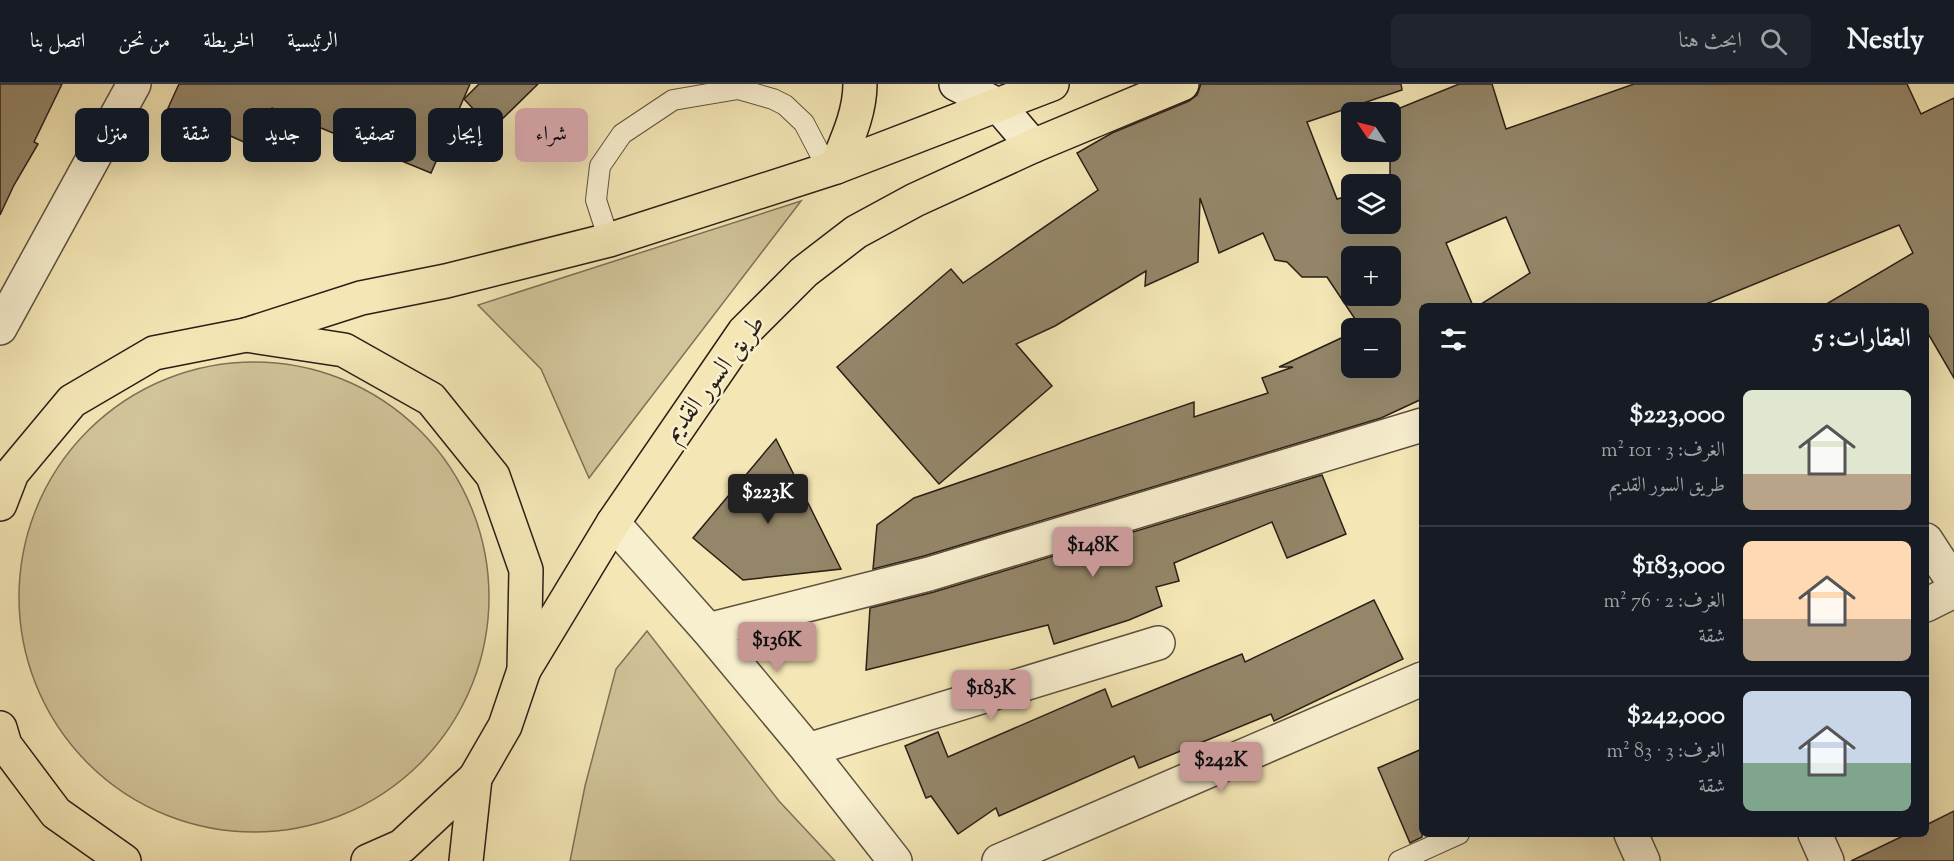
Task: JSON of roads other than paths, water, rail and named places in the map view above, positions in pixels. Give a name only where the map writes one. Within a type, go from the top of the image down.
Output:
[{"type":"main road","points":[[832,168],[850,133],[860,99],[860,84]]},
{"type":"main road","points":[[0,504],[12,473],[72,401],[154,353],[246,334],[361,298],[446,281],[609,240],[832,168],[1052,84]]},
{"type":"main road","name":"طريق السور القديم","points":[[524,670],[613,523],[744,332],[804,272],[856,232],[915,200],[1033,146],[1182,84]]},
{"type":"main road","points":[[246,334],[344,350],[431,399],[494,476],[526,570],[524,670],[505,726],[475,778],[402,846],[368,861]]},
{"type":"main road","points":[[0,728],[5,745],[56,813],[124,861]]},
{"type":"main road","points":[[466,861],[475,778]]},
{"type":"street","points":[[0,328],[134,84]]},
{"type":"street","points":[[956,84],[998,105],[1033,146]]},
{"type":"street","points":[[708,630],[929,574],[1419,426]]},
{"type":"street","points":[[613,523],[708,630],[808,750],[896,861]]},
{"type":"street","points":[[1929,544],[1954,582]]},
{"type":"street","points":[[1929,604],[1954,591]]},
{"type":"street","points":[[808,750],[1158,643]]},
{"type":"street","points":[[999,861],[1419,680]]},
{"type":"street","points":[[1632,837],[1643,861]]},
{"type":"street","points":[[1816,837],[1827,861]]},
{"type":"lane","points":[[609,240],[596,200],[600,166],[622,134],[673,99],[738,89],[773,99],[785,105],[804,123],[832,168]]},
{"type":"lane","points":[[1399,861],[1452,837]]}]
